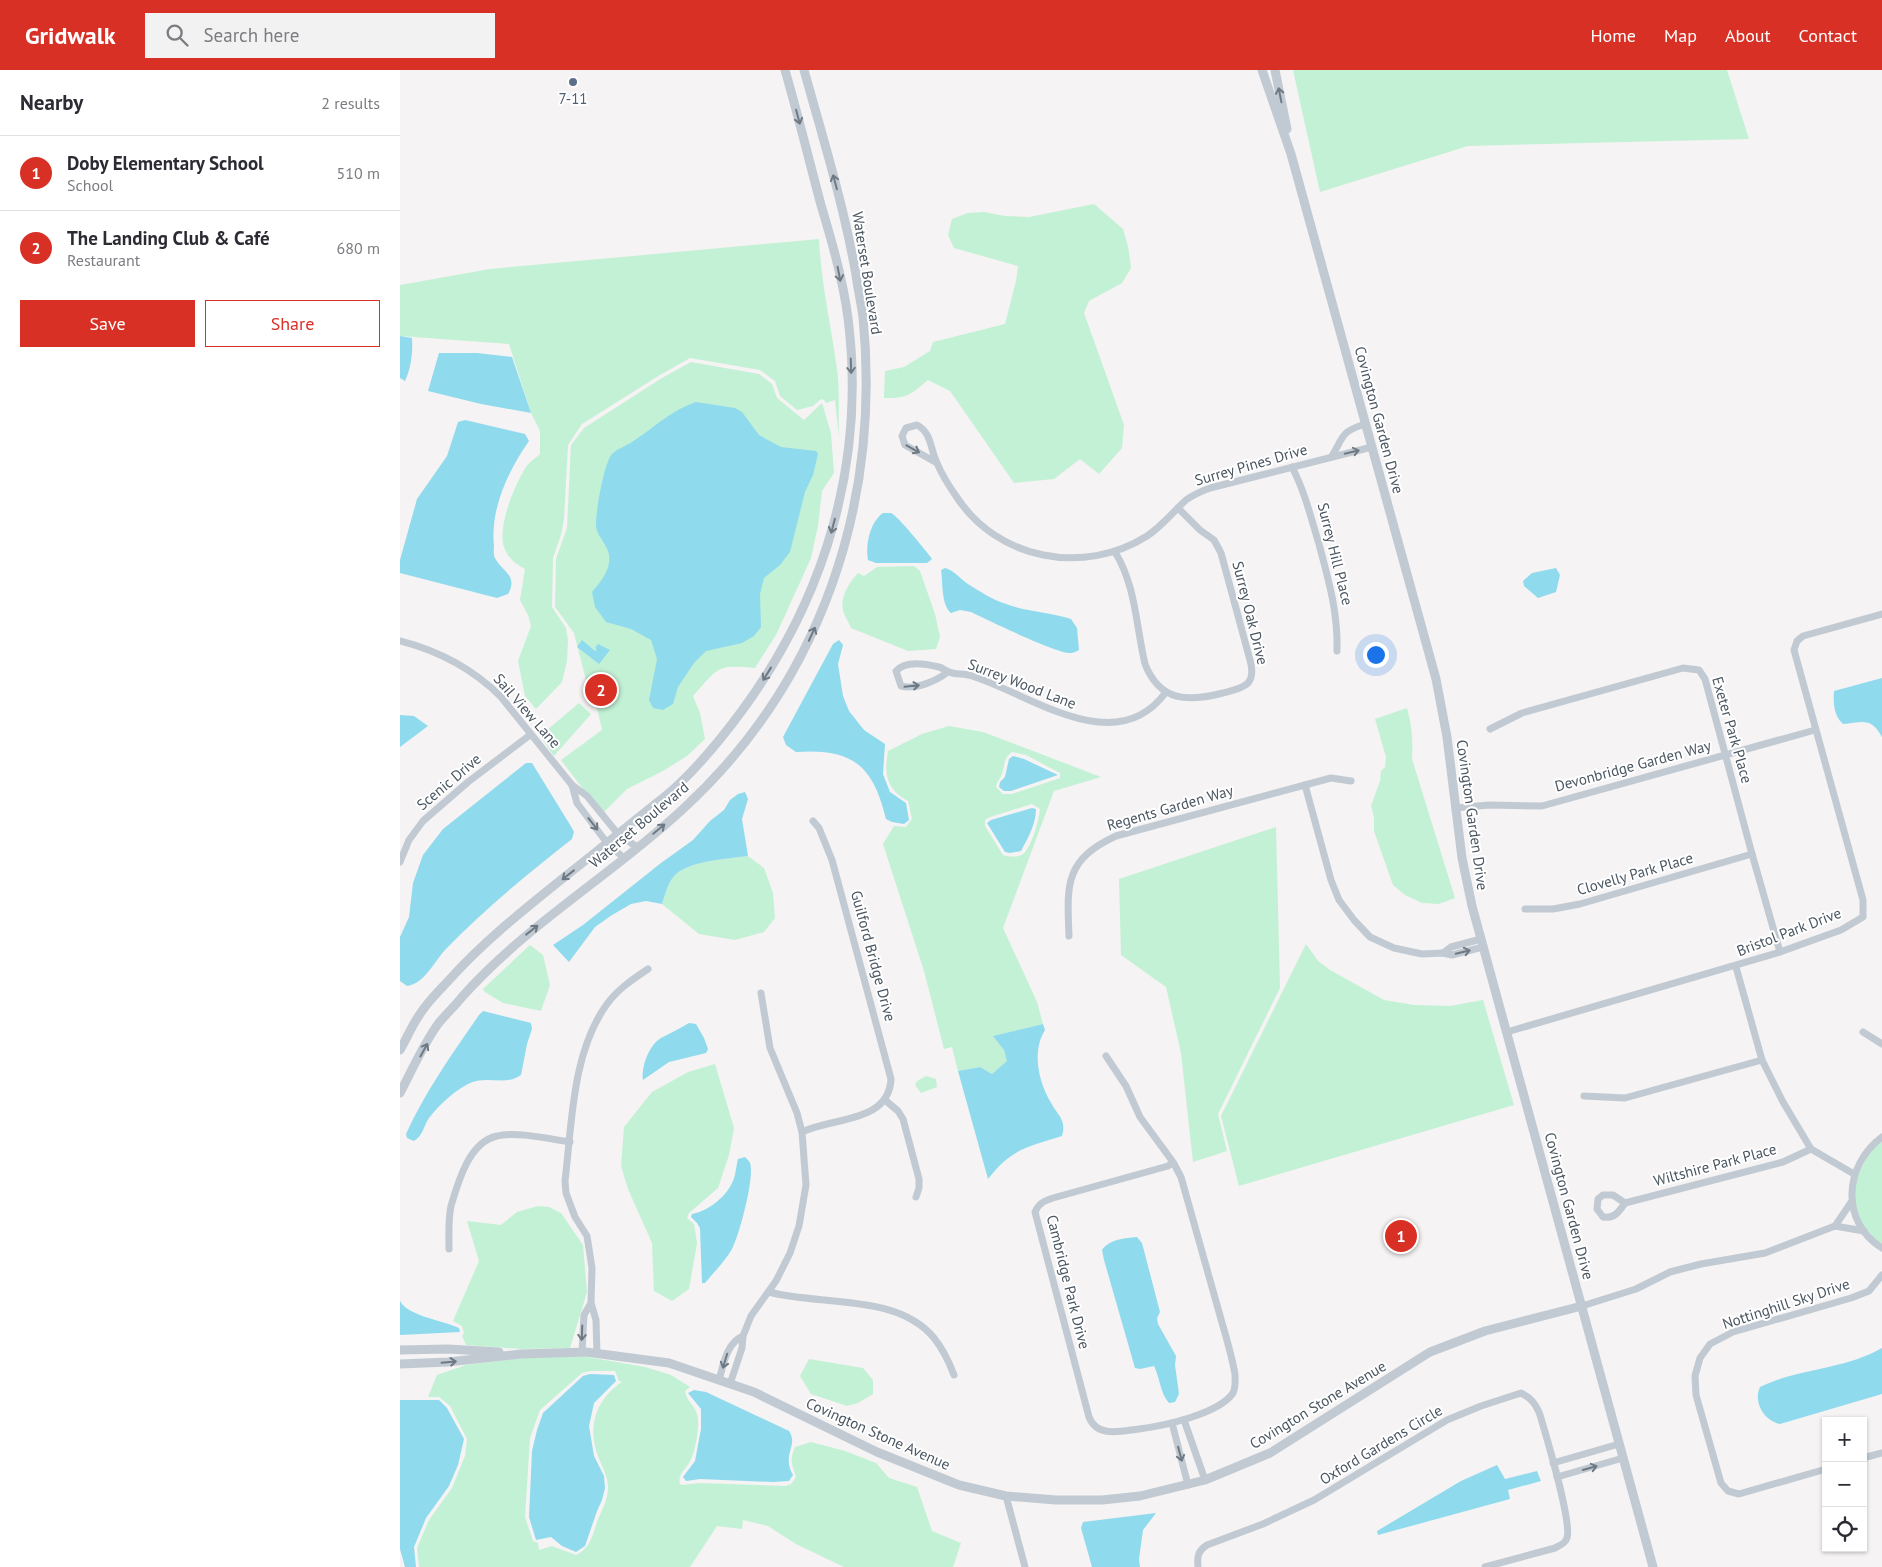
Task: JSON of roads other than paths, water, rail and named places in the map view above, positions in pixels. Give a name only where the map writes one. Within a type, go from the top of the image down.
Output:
[{"type":"street","name":"Waterset Boulevard","points":[[400,1050],[421,1012],[466,961],[509,922],[671,791],[726,734],[756,692],[784,647],[813,587],[832,529],[842,488],[852,415],[851,363],[848,317],[837,262],[786,70]]},
{"type":"street","name":"Waterset Boulevard","points":[[400,1093],[438,1025],[481,976],[523,938],[683,809],[727,764],[766,714],[805,648],[827,601],[846,542],[863,456],[866,389],[863,316],[842,205],[804,70]]},
{"type":"street","name":"Covington Garden Drive","points":[[1262,70],[1292,154]]},
{"type":"street","name":"Covington Garden Drive","points":[[1275,70],[1292,154],[1436,679],[1447,737],[1462,858],[1482,943],[1653,1567]]},
{"type":"street","points":[[1332,456],[1345,433],[1366,424]]},
{"type":"street","name":"Surrey Pines Drive","points":[[936,463],[905,445],[902,436],[906,428],[916,425],[926,432],[936,463],[957,499],[969,513],[994,535],[1019,549],[1049,557],[1080,558],[1114,552],[1148,535],[1192,496],[1210,488],[1372,447]]},
{"type":"street","name":"Surrey Hill Place","points":[[1292,467],[1307,500],[1334,600],[1338,628],[1337,651]]},
{"type":"street","name":"Surrey Oak Drive","points":[[1166,692],[1170,695],[1184,698],[1204,698],[1242,687],[1248,683],[1252,669],[1218,546],[1178,508]]},
{"type":"street","points":[[1114,552],[1122,564],[1132,596],[1145,664],[1154,680],[1166,692]]},
{"type":"street","name":"Bristol Park Drive","points":[[1507,1032],[1780,952],[1841,930],[1863,917],[1863,900],[1794,650],[1797,642],[1803,636],[1882,614]]},
{"type":"street","name":"Sail View Lane","points":[[400,641],[446,656],[475,673],[501,697],[572,785],[587,796],[618,834],[637,847]]},
{"type":"street","name":"Surrey Wood Lane","points":[[948,672],[940,679],[909,688],[901,686],[896,675],[896,671],[899,668],[910,664],[941,667],[948,672],[970,675],[1072,718],[1096,722],[1118,722],[1141,714],[1158,702],[1166,692]]},
{"type":"street","name":"Exeter Park Place","points":[[1490,730],[1522,713],[1683,668],[1699,670],[1705,679],[1780,952]]},
{"type":"street","name":"Devonbridge Garden Way","points":[[1456,808],[1489,805],[1542,806],[1815,730]]},
{"type":"street","name":"Scenic Drive","points":[[400,862],[409,840],[423,821],[468,782],[530,735]]},
{"type":"street","name":"Regents Garden Way","points":[[1069,936],[1068,894],[1075,866],[1096,845],[1116,836],[1331,778],[1351,781]]},
{"type":"street","name":"Sail View Lane","points":[[572,785],[577,803],[607,843],[624,858]]},
{"type":"street","points":[[1305,785],[1331,880],[1339,900],[1370,937],[1394,948],[1422,954],[1443,952],[1451,947],[1482,943]]},
{"type":"street","name":"Guilford Bridge Drive","points":[[813,821],[819,828],[832,860],[887,1062],[891,1079],[885,1100]]},
{"type":"street","name":"Clovelly Park Place","points":[[1525,909],[1553,909],[1580,904],[1752,854]]},
{"type":"street","points":[[1736,966],[1762,1060],[1783,1102],[1811,1149],[1854,1174]]},
{"type":"street","points":[[597,1354],[596,1320],[591,1303],[592,1268],[587,1236],[574,1217],[566,1193],[565,1181],[580,1064],[589,1036],[607,1003],[627,982],[648,969]]},
{"type":"street","points":[[730,1384],[742,1348],[743,1336],[751,1316],[769,1292],[796,1239],[802,1212],[806,1174],[802,1132],[794,1105],[770,1048],[761,993]]},
{"type":"street","points":[[1863,1032],[1882,1044]]},
{"type":"street","name":"Cambridge Park Drive","points":[[1106,1056],[1126,1086],[1140,1117],[1173,1162],[1181,1177],[1226,1336],[1235,1382],[1232,1394],[1223,1402],[1184,1420],[1113,1432],[1102,1431],[1091,1423],[1035,1212],[1043,1201],[1168,1166],[1173,1162]]},
{"type":"street","points":[[1584,1096],[1624,1098],[1762,1060]]},
{"type":"street","points":[[802,1132],[811,1127],[869,1112],[885,1100],[898,1111],[903,1119],[919,1179],[916,1197]]},
{"type":"street","points":[[449,1249],[451,1207],[465,1168],[477,1146],[485,1140],[508,1134],[570,1142]]},
{"type":"street","points":[[1882,1137],[1861,1158],[1854,1174],[1852,1188],[1852,1201],[1856,1217],[1864,1231],[1882,1248]]},
{"type":"street","name":"Wiltshire Park Place","points":[[1625,1203],[1783,1162],[1811,1149]]},
{"type":"street","points":[[1852,1201],[1835,1226],[1864,1231]]},
{"type":"street","name":"Covington Stone Avenue","points":[[400,1364],[448,1362],[522,1354],[582,1352],[669,1363],[754,1392],[877,1452],[959,1485],[1006,1496],[1056,1500],[1102,1500],[1140,1496],[1188,1485],[1205,1480],[1270,1453],[1430,1352],[1486,1331],[1582,1306],[1636,1289],[1670,1272],[1701,1264],[1764,1253],[1835,1226]]},
{"type":"street","name":"Nottinghill Sky Drive","points":[[1822,1470],[1740,1494],[1728,1491],[1721,1483],[1696,1395],[1695,1376],[1700,1358],[1710,1344],[1733,1332],[1851,1298],[1869,1290],[1882,1275]]},
{"type":"street","points":[[769,1292],[788,1298],[878,1307],[911,1320],[924,1328],[934,1338],[944,1353],[954,1375]]},
{"type":"street","points":[[582,1352],[584,1315],[591,1303]]},
{"type":"street","points":[[719,1380],[730,1345],[743,1336]]},
{"type":"street","name":"Covington Stone Avenue","points":[[400,1350],[448,1349],[522,1354]]},
{"type":"street","name":"Oxford Gardens Circle","points":[[1198,1567],[1197,1557],[1200,1550],[1207,1545],[1263,1524],[1314,1500],[1447,1420],[1507,1396],[1521,1393],[1536,1405],[1540,1415],[1557,1477],[1568,1532],[1564,1544],[1556,1548],[1485,1567]]},
{"type":"street","points":[[1184,1420],[1205,1480]]},
{"type":"street","points":[[1172,1423],[1188,1485]]},
{"type":"street","points":[[1553,1463],[1619,1444]]},
{"type":"street","points":[[1867,1457],[1882,1453]]},
{"type":"street","points":[[1557,1477],[1623,1458]]},
{"type":"street","points":[[1006,1496],[1025,1567]]},
{"type":"water","points":[[400,336],[412,338],[411,360],[405,381],[400,378]]},
{"type":"water","points":[[439,353],[477,353],[512,357],[531,413],[481,404],[428,391]]},
{"type":"water","points":[[696,402],[735,408],[742,412],[759,435],[781,447],[816,451],[818,454],[813,475],[805,492],[790,552],[780,565],[764,578],[760,594],[761,627],[754,636],[742,643],[706,651],[694,663],[678,687],[673,704],[663,710],[653,708],[649,700],[657,659],[651,640],[631,629],[606,622],[595,607],[592,592],[601,581],[609,564],[608,551],[597,530],[596,517],[603,476],[612,454],[640,437],[671,414]]},
{"type":"water","points":[[465,420],[525,434],[529,441],[514,465],[502,491],[495,518],[493,532],[494,555],[508,574],[511,582],[508,594],[497,598],[400,573],[400,560],[417,499],[447,456],[458,422]]},
{"type":"water","points":[[883,513],[894,515],[932,559],[927,563],[876,563],[868,560],[867,548],[870,534],[878,517]]},
{"type":"water","points":[[945,568],[991,598],[1014,607],[1071,619],[1077,628],[1079,650],[1071,653],[1063,652],[1022,636],[971,612],[960,610],[951,613],[946,605],[943,593],[941,570]]},
{"type":"water","points":[[1556,568],[1560,575],[1556,592],[1538,598],[1524,586],[1523,581],[1532,573]]},
{"type":"water","points":[[582,640],[595,651],[598,644],[610,650],[599,664],[577,647]]},
{"type":"water","points":[[839,640],[843,645],[838,664],[843,696],[849,711],[864,730],[885,744],[883,774],[890,792],[906,803],[909,820],[904,824],[886,819],[881,800],[874,785],[867,773],[857,764],[846,757],[832,753],[796,752],[786,745],[783,737],[833,644]]},
{"type":"water","points":[[1882,678],[1882,737],[1874,726],[1866,722],[1843,724],[1835,709],[1834,691]]},
{"type":"water","points":[[400,715],[414,716],[428,726],[400,747]]},
{"type":"water","points":[[1013,756],[1024,759],[1058,775],[1011,791],[1004,791],[999,787],[1000,782],[1005,777],[1009,759]]},
{"type":"water","points":[[526,763],[532,763],[572,828],[574,832],[572,839],[475,920],[445,950],[424,977],[407,986],[400,981],[400,937],[409,917],[413,883],[423,855],[443,829]]},
{"type":"water","points":[[745,792],[748,799],[742,819],[748,856],[700,863],[682,870],[670,881],[662,904],[646,901],[631,904],[612,915],[595,927],[569,962],[553,945],[583,925],[693,840],[710,821],[724,810],[730,800],[738,794]]},
{"type":"water","points":[[1032,808],[1036,809],[1035,820],[1021,851],[1005,852],[987,823],[991,820]]},
{"type":"water","points":[[483,1011],[531,1023],[532,1029],[521,1075],[508,1080],[475,1081],[462,1087],[437,1108],[417,1139],[414,1141],[407,1138],[406,1134],[413,1118],[430,1088]]},
{"type":"water","points":[[689,1023],[696,1024],[704,1038],[708,1049],[706,1053],[669,1062],[643,1080],[645,1063],[657,1041]]},
{"type":"water","points":[[1043,1024],[1045,1030],[1039,1047],[1038,1066],[1046,1093],[1061,1117],[1063,1125],[1062,1136],[1020,1150],[1004,1161],[988,1179],[958,1071],[980,1067],[992,1074],[1007,1061],[1004,1050],[993,1036]]},
{"type":"water","points":[[745,1157],[750,1163],[750,1181],[746,1206],[738,1232],[732,1249],[726,1258],[705,1283],[702,1283],[700,1228],[691,1217],[692,1214],[710,1207],[725,1194],[733,1180],[738,1159]]},
{"type":"water","points":[[1137,1237],[1142,1243],[1160,1312],[1157,1318],[1158,1324],[1176,1356],[1175,1365],[1179,1394],[1175,1402],[1169,1403],[1166,1399],[1154,1366],[1140,1369],[1135,1368],[1104,1260],[1102,1250],[1109,1243]]},
{"type":"water","points":[[400,1301],[410,1310],[459,1328],[460,1332],[400,1335]]},
{"type":"water","points":[[1882,1348],[1882,1394],[1780,1424],[1769,1419],[1761,1410],[1758,1399],[1760,1387],[1790,1376],[1852,1361]]},
{"type":"water","points":[[590,1374],[614,1375],[616,1381],[594,1403],[589,1426],[594,1456],[604,1476],[605,1488],[585,1546],[576,1552],[562,1546],[551,1537],[536,1540],[529,1517],[532,1451],[543,1413],[583,1376]]},
{"type":"water","points":[[694,1390],[706,1392],[789,1431],[792,1441],[789,1461],[793,1475],[789,1481],[700,1479],[686,1481],[683,1477],[695,1461],[701,1429],[701,1409],[688,1393]]},
{"type":"water","points":[[400,1400],[439,1400],[447,1408],[464,1439],[458,1465],[449,1486],[426,1518],[414,1547],[416,1567],[405,1567],[400,1549]]},
{"type":"water","points":[[1497,1465],[1505,1479],[1537,1471],[1541,1481],[1508,1490],[1510,1499],[1378,1535],[1377,1531],[1461,1481]]},
{"type":"water","points":[[1156,1513],[1143,1530],[1139,1559],[1140,1567],[1092,1567],[1081,1528],[1083,1522]]},
{"type":"place","name":"7-11","points":[[573,82]]},
{"type":"place","name":"The Landing Club & Café","points":[[601,690]]},
{"type":"place","name":"Doby Elementary School","points":[[1401,1236]]}]
